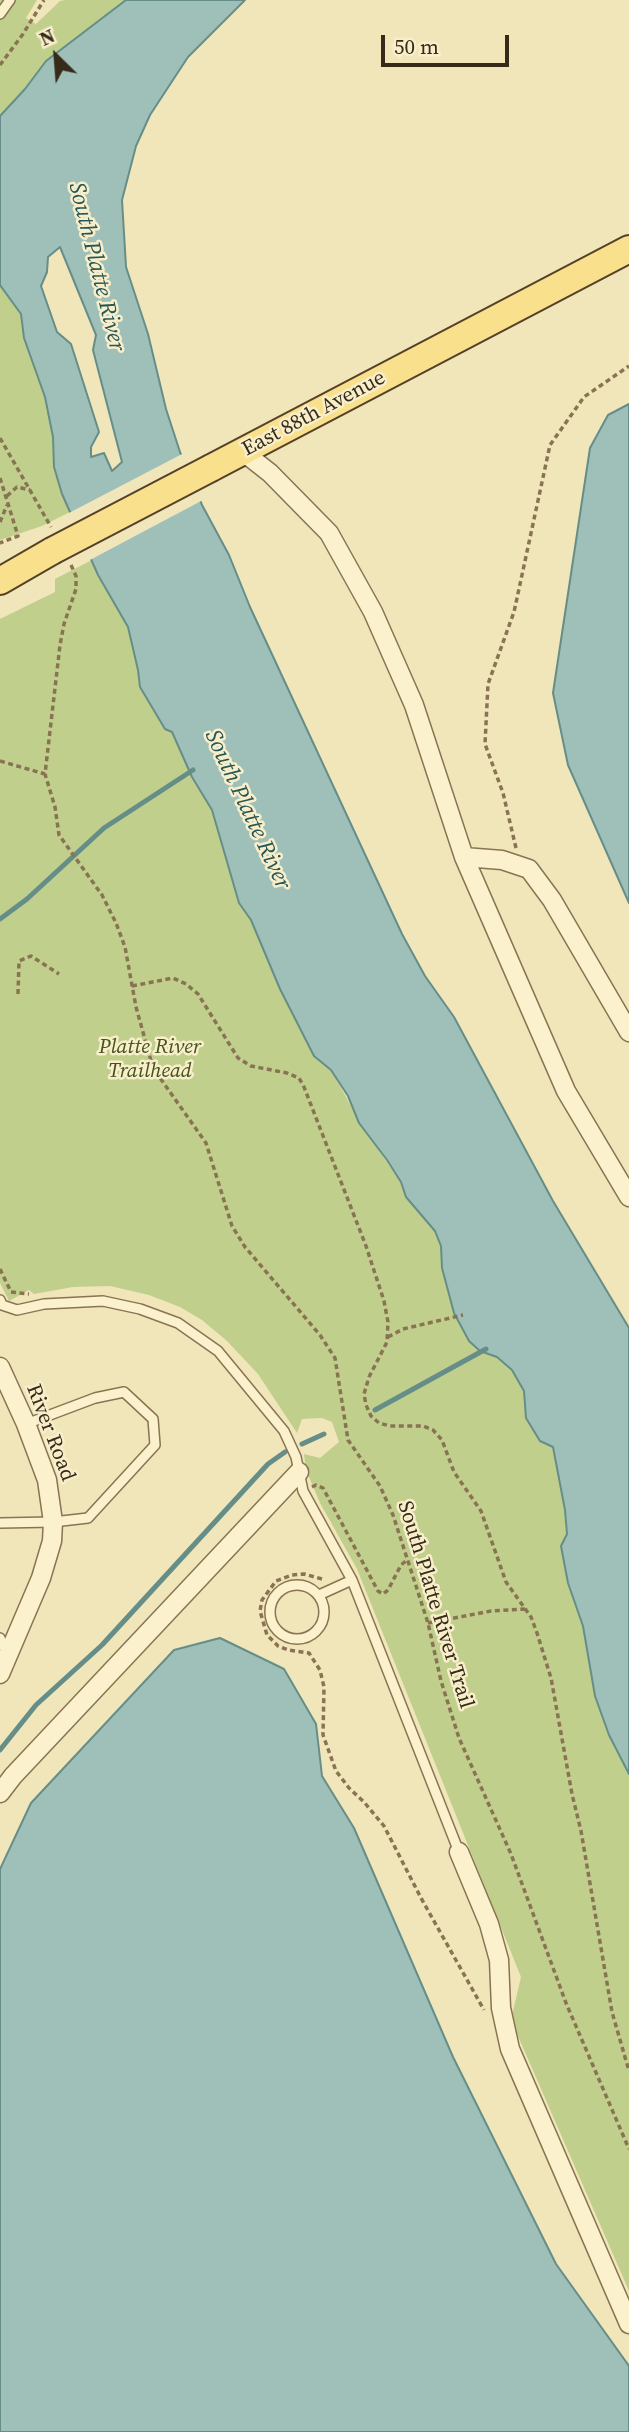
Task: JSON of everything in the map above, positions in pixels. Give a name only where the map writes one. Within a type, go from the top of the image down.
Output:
[{"type":"main road","name":"East 88th Avenue","points":[[0,581],[58,548],[629,249]]},
{"type":"street","points":[[242,451],[270,473],[329,533],[373,612],[414,705],[464,857],[566,1091],[629,1197]]},
{"type":"street","points":[[464,857],[502,860],[529,869],[552,900],[629,1032]]},
{"type":"street","name":"River Road","points":[[0,1367],[26,1424],[47,1480],[53,1522],[52,1541],[41,1578],[0,1674]]},
{"type":"street","points":[[0,1793],[5,1769],[297,1465]]},
{"type":"street","points":[[459,1852],[489,1924],[499,1960],[501,2008],[510,2049],[629,2325]]},
{"type":"lane","points":[[0,14],[10,0]]},
{"type":"lane","points":[[0,1300],[2,1305],[17,1310],[44,1304],[103,1301],[178,1323],[218,1351],[287,1438],[303,1491],[352,1580],[459,1852]]},
{"type":"lane","points":[[0,1523],[88,1518],[155,1445],[153,1419],[124,1392],[95,1398],[26,1424]]},
{"type":"lane","points":[[319,1595],[352,1580]]},
{"type":"lane","points":[[295,1584],[304,1585],[319,1595],[323,1602],[324,1618],[315,1633],[298,1639],[280,1633],[274,1626],[270,1608],[278,1592],[295,1584]]},
{"type":"lane","points":[[0,1638],[9,1657]]},
{"type":"path","points":[[0,65],[44,0]]},
{"type":"path","points":[[521,866],[503,793],[485,744],[488,684],[514,611],[550,445],[584,397],[629,366]]},
{"type":"path","name":"South Platte River Trail","points":[[0,438],[30,490],[76,582],[60,645],[45,774],[55,807],[59,835],[102,895],[116,923],[125,947],[144,1042],[153,1068],[206,1143],[232,1226],[238,1237],[320,1335],[335,1358],[348,1440],[386,1497],[428,1623],[441,1681],[459,1738],[511,1854],[566,2003],[629,2149]]},
{"type":"path","points":[[0,478],[18,536],[0,543]]},
{"type":"path","points":[[6,498],[12,489],[17,487],[30,490]]},
{"type":"path","points":[[0,522],[8,504]]},
{"type":"path","points":[[0,761],[45,774]]},
{"type":"path","points":[[18,994],[19,961],[31,956],[59,974]]},
{"type":"path","points":[[132,986],[173,978],[186,984],[198,994],[239,1058],[251,1066],[299,1078],[304,1087],[370,1255],[384,1301],[388,1322],[387,1337],[379,1360],[369,1377],[364,1394],[366,1405],[371,1416],[379,1423],[390,1426],[423,1426],[433,1430],[442,1440],[454,1472],[481,1511],[496,1547],[506,1582],[534,1625],[551,1678],[581,1831],[611,2012],[629,2071]]},
{"type":"path","points":[[0,1269],[11,1293],[30,1294]]},
{"type":"path","points":[[387,1337],[403,1329],[463,1315]]},
{"type":"path","points":[[311,1487],[316,1485],[323,1488],[378,1591],[383,1594],[388,1590],[401,1565],[407,1560]]},
{"type":"path","points":[[330,1576],[318,1579],[304,1574],[292,1575],[276,1581],[262,1600],[262,1622],[267,1635],[278,1646],[310,1653],[320,1670],[324,1687],[323,1735],[335,1771],[384,1826],[486,2014]]},
{"type":"path","points":[[428,1623],[491,1611],[525,1609]]},
{"type":"green space","points":[[0,0],[37,0],[26,18],[36,24],[60,1],[126,0],[46,61],[0,116]]},
{"type":"green space","points":[[0,285],[21,314],[24,338],[45,397],[53,437],[54,467],[70,512],[42,526],[0,540]]},
{"type":"green space","name":"Platte River Trailhead","points":[[92,560],[128,627],[140,688],[172,732],[192,777],[212,810],[239,903],[251,920],[280,989],[309,1046],[315,1056],[331,1070],[365,1131],[401,1182],[406,1197],[435,1231],[441,1246],[442,1268],[454,1313],[469,1340],[480,1351],[497,1357],[512,1370],[524,1391],[526,1419],[553,1447],[565,1510],[568,1583],[583,1626],[595,1696],[609,1735],[629,1774],[629,2291],[511,2020],[521,1977],[357,1569],[320,1503],[306,1470],[304,1454],[320,1458],[339,1442],[332,1422],[322,1418],[302,1419],[297,1433],[258,1374],[227,1341],[202,1320],[180,1307],[149,1295],[110,1286],[73,1287],[34,1294],[29,1290],[9,1301],[0,1283],[0,619],[55,592],[55,579]]},
{"type":"water","name":"South Platte River","points":[[126,0],[245,0],[188,57],[150,115],[136,146],[122,200],[126,267],[148,334],[166,409],[180,452],[202,505],[229,555],[250,607],[402,934],[425,976],[454,1017],[553,1201],[629,1328],[629,1774],[609,1735],[595,1696],[583,1626],[568,1583],[561,1546],[567,1534],[565,1510],[553,1447],[540,1441],[526,1418],[524,1391],[512,1370],[497,1357],[480,1351],[469,1341],[454,1313],[442,1268],[441,1246],[435,1231],[406,1197],[401,1182],[359,1123],[348,1096],[331,1070],[314,1056],[280,989],[251,920],[239,903],[212,810],[192,777],[172,732],[165,729],[140,687],[128,627],[98,575],[62,494],[54,467],[53,437],[45,397],[24,338],[21,314],[0,285],[0,116],[46,61]],"holes":[[[60,247],[96,335],[93,350],[122,462],[112,471],[104,453],[91,457],[91,447],[99,432],[71,344],[57,332],[41,286],[47,272],[48,257]]]},
{"type":"water","points":[[629,404],[629,903],[568,765],[553,693],[590,448],[608,415]]},
{"type":"water","points":[[220,1638],[284,1669],[316,1724],[322,1776],[354,1828],[453,2057],[556,2264],[629,2366],[629,2432],[0,2432],[0,1869],[31,1803],[174,1650]]},
{"type":"pier","points":[[184,453],[203,500],[88,561],[67,514]]},
{"type":"waterway","points":[[0,919],[27,899],[104,828],[193,770]]},
{"type":"waterway","points":[[375,1410],[486,1349]]},
{"type":"waterway","points":[[302,1444],[324,1434]]},
{"type":"waterway","points":[[0,1750],[36,1705],[102,1645],[268,1464],[285,1452]]}]
